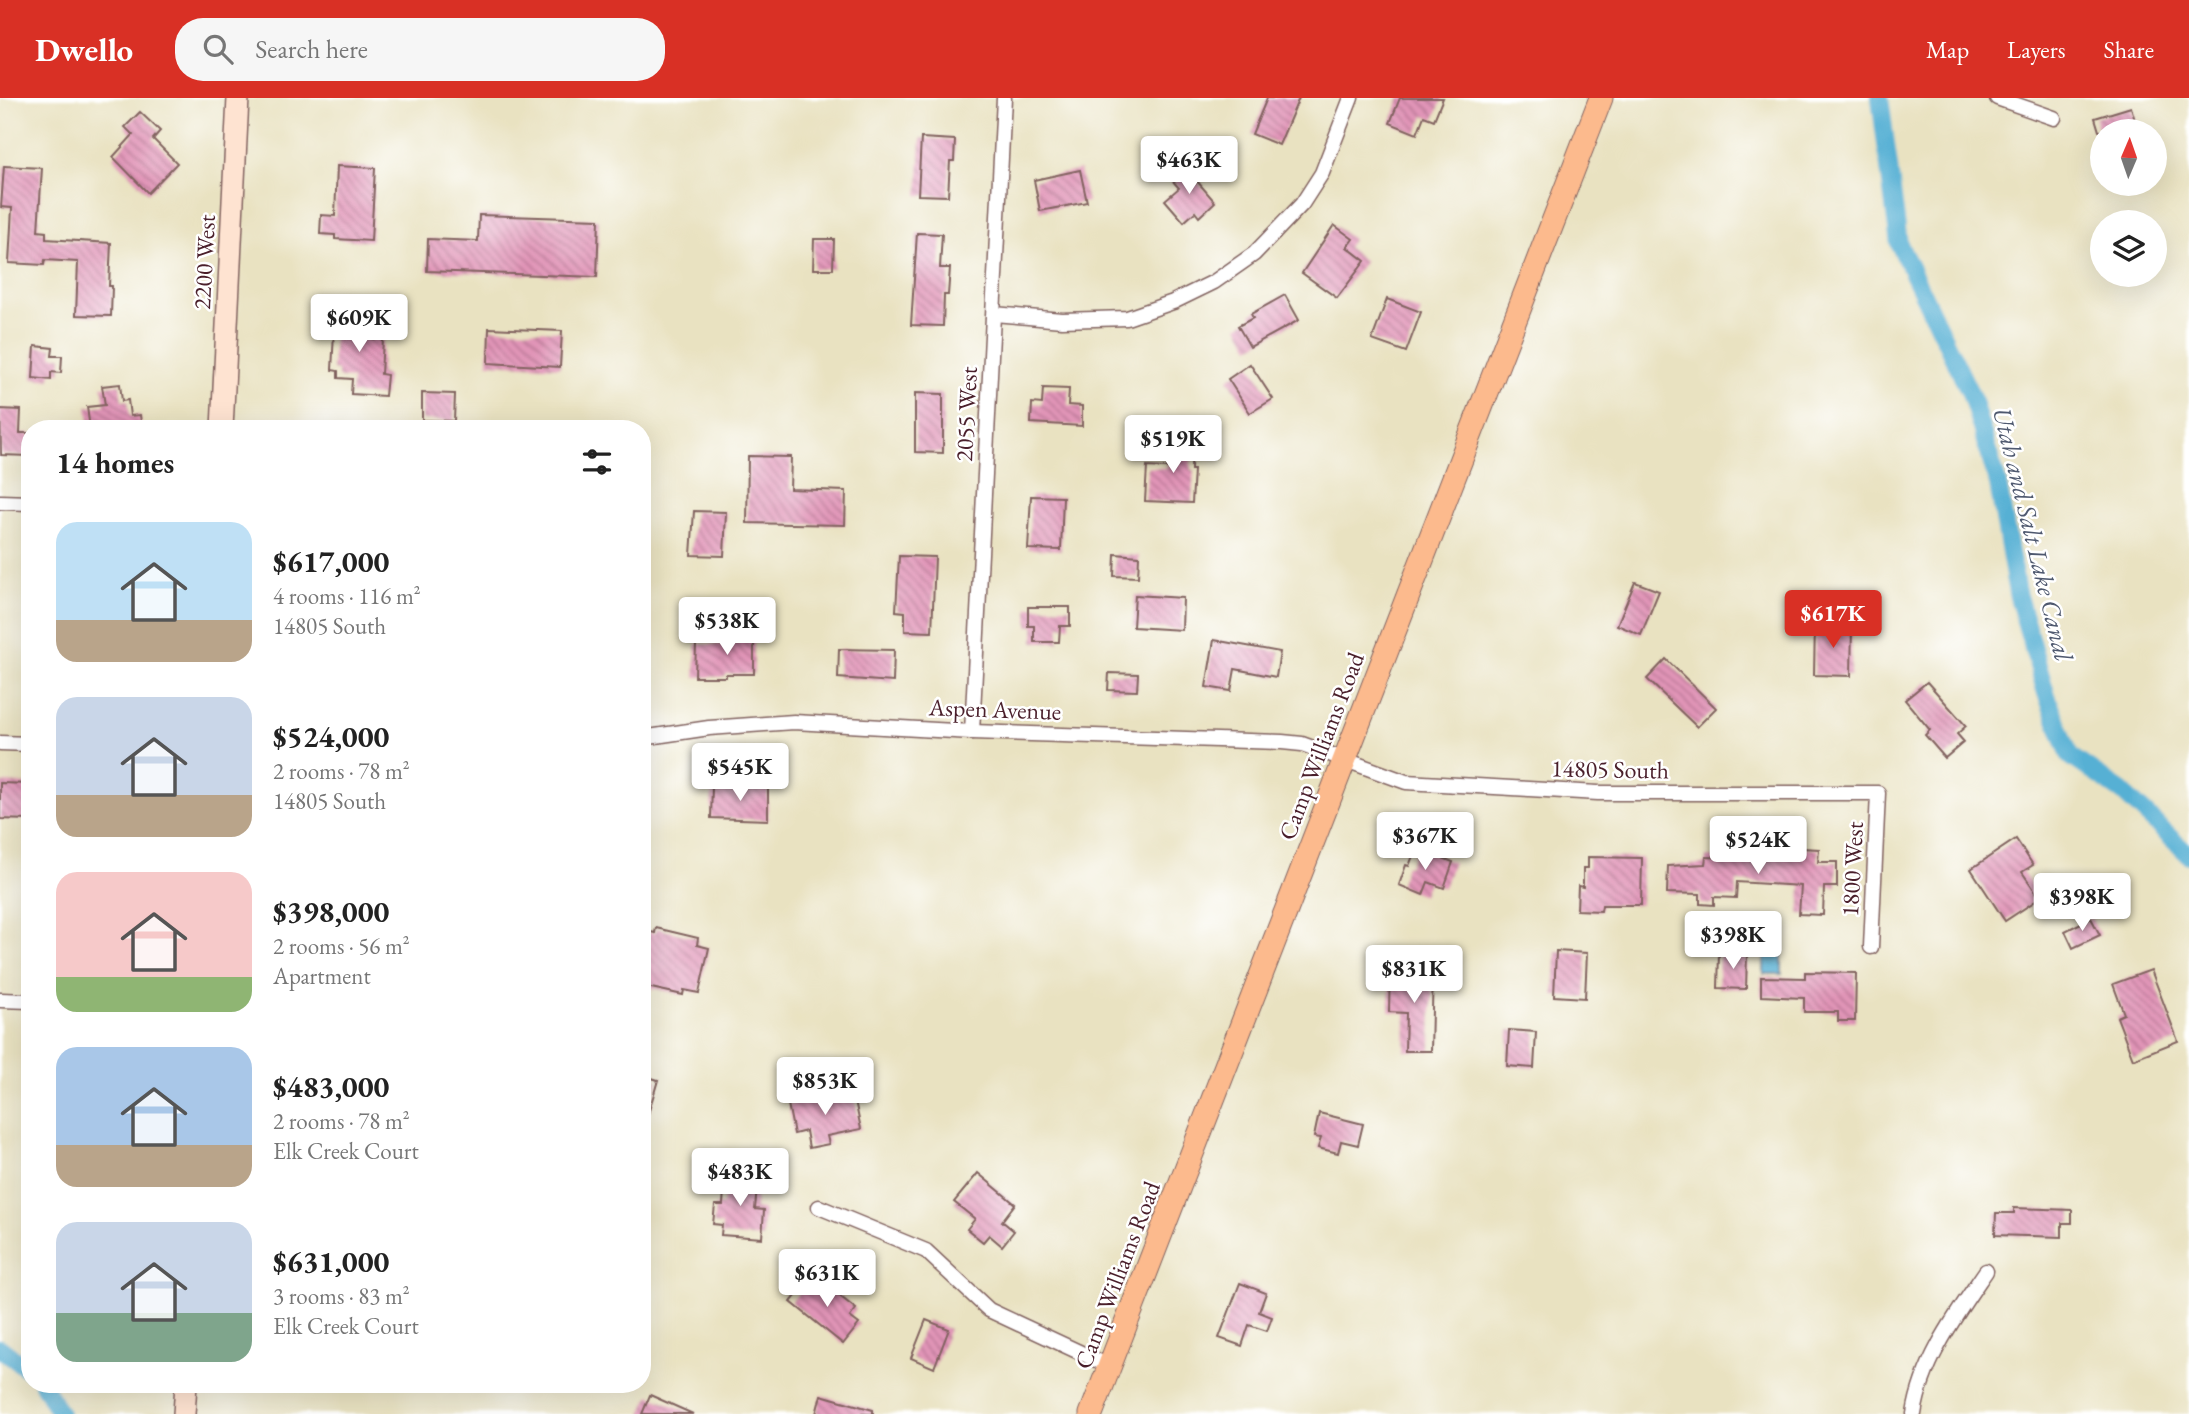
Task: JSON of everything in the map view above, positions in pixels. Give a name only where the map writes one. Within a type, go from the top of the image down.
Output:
[{"type":"main road","name":"Camp Williams Road","points":[[1091,1414],[1601,98]]},
{"type":"street","name":"2200 West","points":[[222,420],[238,98]]},
{"type":"street","name":"2055 West","points":[[972,732],[1004,98]]},
{"type":"street","points":[[994,314],[1062,320],[1127,318],[1173,302],[1214,282],[1254,254],[1302,204],[1322,173],[1351,98]]},
{"type":"street","points":[[1997,98],[2054,118]]},
{"type":"street","points":[[0,502],[21,503]]},
{"type":"street","name":"Aspen Avenue","points":[[651,737],[794,722],[972,732],[1282,742],[1302,744],[1344,759]]},
{"type":"street","points":[[0,743],[21,744]]},
{"type":"street","name":"14805 South","points":[[1344,759],[1406,782],[1598,793],[1878,793]]},
{"type":"street","name":"1800 West","points":[[1871,947],[1878,793]]},
{"type":"street","points":[[0,1000],[21,1001]]},
{"type":"street","points":[[819,1207],[926,1251],[989,1310],[1109,1366]]},
{"type":"street","points":[[1914,1414],[1917,1396],[1945,1332],[1986,1271]]},
{"type":"street","points":[[184,1414],[185,1393]]},
{"type":"water","points":[[1764,942],[1782,943],[1782,974],[1764,974]]},
{"type":"building","points":[[1267,98],[1299,98],[1279,145],[1252,134]]},
{"type":"building","points":[[1400,98],[1443,98],[1434,120],[1424,116],[1417,134],[1390,123]]},
{"type":"building","points":[[2131,107],[2135,119],[2095,119]]},
{"type":"building","points":[[140,112],[160,131],[153,139],[177,163],[148,193],[113,157],[133,135],[125,127]]},
{"type":"building","points":[[921,138],[955,140],[954,161],[950,161],[948,196],[918,195]]},
{"type":"building","points":[[4,166],[42,168],[38,231],[46,232],[46,239],[111,243],[111,316],[76,315],[78,262],[45,260],[44,265],[9,263],[12,208],[1,207]]},
{"type":"building","points":[[337,166],[375,168],[371,241],[335,239],[335,235],[320,234],[321,215],[335,216]]},
{"type":"building","points":[[1185,167],[1215,202],[1199,217],[1195,212],[1184,222],[1165,200],[1179,188],[1171,179]]},
{"type":"building","points":[[1080,170],[1087,202],[1040,211],[1034,180]]},
{"type":"building","points":[[479,215],[599,219],[597,277],[427,271],[428,239],[478,241]]},
{"type":"building","points":[[1334,225],[1353,239],[1347,247],[1365,261],[1337,298],[1302,273]]},
{"type":"building","points":[[917,233],[942,234],[940,268],[950,268],[948,295],[944,295],[943,326],[911,325]]},
{"type":"building","points":[[814,239],[834,239],[833,269],[813,269]]},
{"type":"building","points":[[1285,295],[1299,320],[1250,347],[1238,326],[1253,318],[1251,314]]},
{"type":"building","points":[[1387,299],[1421,312],[1406,352],[1372,340]]},
{"type":"building","points":[[335,314],[375,316],[374,339],[383,339],[381,374],[387,375],[385,396],[351,394],[352,379],[338,378],[338,371],[332,370]]},
{"type":"building","points":[[489,328],[562,331],[560,367],[488,363]]},
{"type":"building","points":[[35,346],[53,348],[52,356],[62,356],[61,373],[51,372],[51,380],[33,378]]},
{"type":"building","points":[[1250,364],[1273,399],[1250,413],[1228,379]]},
{"type":"building","points":[[120,384],[122,401],[128,400],[130,416],[140,415],[141,420],[89,420],[87,407],[105,405],[102,386]]},
{"type":"building","points":[[1043,388],[1069,389],[1068,405],[1082,406],[1082,426],[1031,423],[1032,403],[1042,404]]},
{"type":"building","points":[[422,393],[455,394],[454,420],[422,420]]},
{"type":"building","points":[[915,393],[943,394],[943,453],[915,452]]},
{"type":"building","points":[[0,409],[21,410],[21,456],[1,455]]},
{"type":"building","points":[[1168,438],[1192,438],[1192,503],[1145,501],[1147,467],[1167,468]]},
{"type":"building","points":[[748,456],[791,457],[790,489],[846,491],[845,525],[747,523]]},
{"type":"building","points":[[1031,496],[1063,497],[1061,550],[1028,549]]},
{"type":"building","points":[[694,511],[726,512],[724,556],[691,555]]},
{"type":"building","points":[[1115,554],[1139,556],[1138,577],[1114,576]]},
{"type":"building","points":[[899,556],[935,557],[932,632],[905,631],[905,612],[896,611]]},
{"type":"building","points":[[1635,582],[1659,591],[1641,635],[1617,625]]},
{"type":"building","points":[[1135,595],[1183,598],[1182,630],[1133,627]]},
{"type":"building","points":[[1028,607],[1070,607],[1070,626],[1060,626],[1059,642],[1034,642],[1034,626],[1028,626]]},
{"type":"building","points":[[1815,623],[1852,624],[1851,676],[1814,675]]},
{"type":"building","points":[[735,629],[754,630],[754,674],[695,677],[696,644],[735,644]]},
{"type":"building","points":[[1214,640],[1280,652],[1276,677],[1235,669],[1231,691],[1206,687]]},
{"type":"building","points":[[839,649],[894,650],[893,682],[838,678]]},
{"type":"building","points":[[1666,659],[1716,708],[1697,727],[1647,679]]},
{"type":"building","points":[[1109,673],[1138,674],[1137,691],[1108,690]]},
{"type":"building","points":[[1927,682],[1966,726],[1957,734],[1964,742],[1945,758],[1925,735],[1930,730],[1905,700]]},
{"type":"building","points":[[0,783],[21,784],[21,820],[0,819]]},
{"type":"building","points":[[712,786],[768,787],[768,820],[711,818]]},
{"type":"building","points":[[2016,839],[2033,865],[2022,872],[2040,898],[2005,921],[1971,869]]},
{"type":"building","points":[[1763,846],[1819,849],[1818,862],[1837,862],[1837,887],[1824,887],[1823,915],[1799,914],[1801,886],[1737,882],[1736,898],[1714,897],[1714,905],[1700,904],[1700,894],[1667,893],[1668,866],[1705,864],[1706,857],[1762,859]]},
{"type":"building","points":[[1416,848],[1453,862],[1444,888],[1428,882],[1423,895],[1399,885]]},
{"type":"building","points":[[1588,857],[1642,858],[1641,905],[1602,905],[1601,911],[1577,910],[1578,886],[1583,887],[1583,868],[1588,868]]},
{"type":"building","points":[[2091,918],[2100,935],[2073,948],[2065,931]]},
{"type":"building","points":[[656,928],[698,938],[697,945],[709,948],[699,993],[684,990],[683,995],[651,988],[651,932],[655,933]]},
{"type":"building","points":[[1556,951],[1587,953],[1585,998],[1554,996]]},
{"type":"building","points":[[1719,953],[1747,953],[1746,989],[1718,988]]},
{"type":"building","points":[[1390,968],[1433,969],[1431,1051],[1405,1051],[1406,1013],[1389,1012]]},
{"type":"building","points":[[2151,970],[2178,1041],[2133,1059],[2117,1017],[2124,1014],[2113,984]]},
{"type":"building","points":[[1805,972],[1856,973],[1855,1021],[1838,1021],[1838,1012],[1804,1012],[1804,998],[1761,996],[1761,977],[1805,978]]},
{"type":"building","points":[[1509,1030],[1536,1032],[1534,1068],[1507,1066]]},
{"type":"building","points":[[651,1078],[658,1080],[651,1104]]},
{"type":"building","points":[[853,1091],[861,1129],[827,1136],[829,1144],[809,1148],[806,1131],[794,1134],[788,1104]]},
{"type":"building","points":[[1319,1113],[1363,1124],[1358,1145],[1341,1141],[1338,1153],[1318,1148],[1321,1138],[1314,1137]]},
{"type":"building","points":[[725,1173],[758,1175],[755,1209],[764,1210],[762,1238],[721,1235],[722,1225],[713,1224],[715,1205],[723,1205]]},
{"type":"building","points":[[978,1173],[1015,1204],[1002,1221],[1014,1231],[1002,1246],[989,1235],[983,1242],[967,1229],[975,1219],[954,1202]]},
{"type":"building","points":[[2014,1208],[2072,1210],[2072,1223],[2062,1223],[2062,1237],[1995,1235],[1996,1213],[2014,1213]]},
{"type":"building","points":[[813,1275],[856,1309],[850,1317],[859,1324],[843,1344],[791,1302]]},
{"type":"building","points":[[1240,1283],[1266,1293],[1259,1312],[1272,1317],[1267,1331],[1249,1325],[1242,1346],[1219,1338]]},
{"type":"building","points":[[926,1320],[949,1329],[934,1368],[911,1358]]},
{"type":"building","points":[[650,1395],[693,1414],[642,1414]]},
{"type":"building","points":[[821,1395],[873,1410],[873,1414],[816,1414]]},
{"type":"waterway","name":"Utah and Salt Lake Canal","points":[[1880,98],[1899,244],[1971,395],[1998,484],[2017,593],[2046,693],[2070,756],[2122,792],[2189,855]]},
{"type":"waterway","points":[[0,1348],[21,1364]]},
{"type":"waterway","points":[[48,1393],[60,1414]]}]
